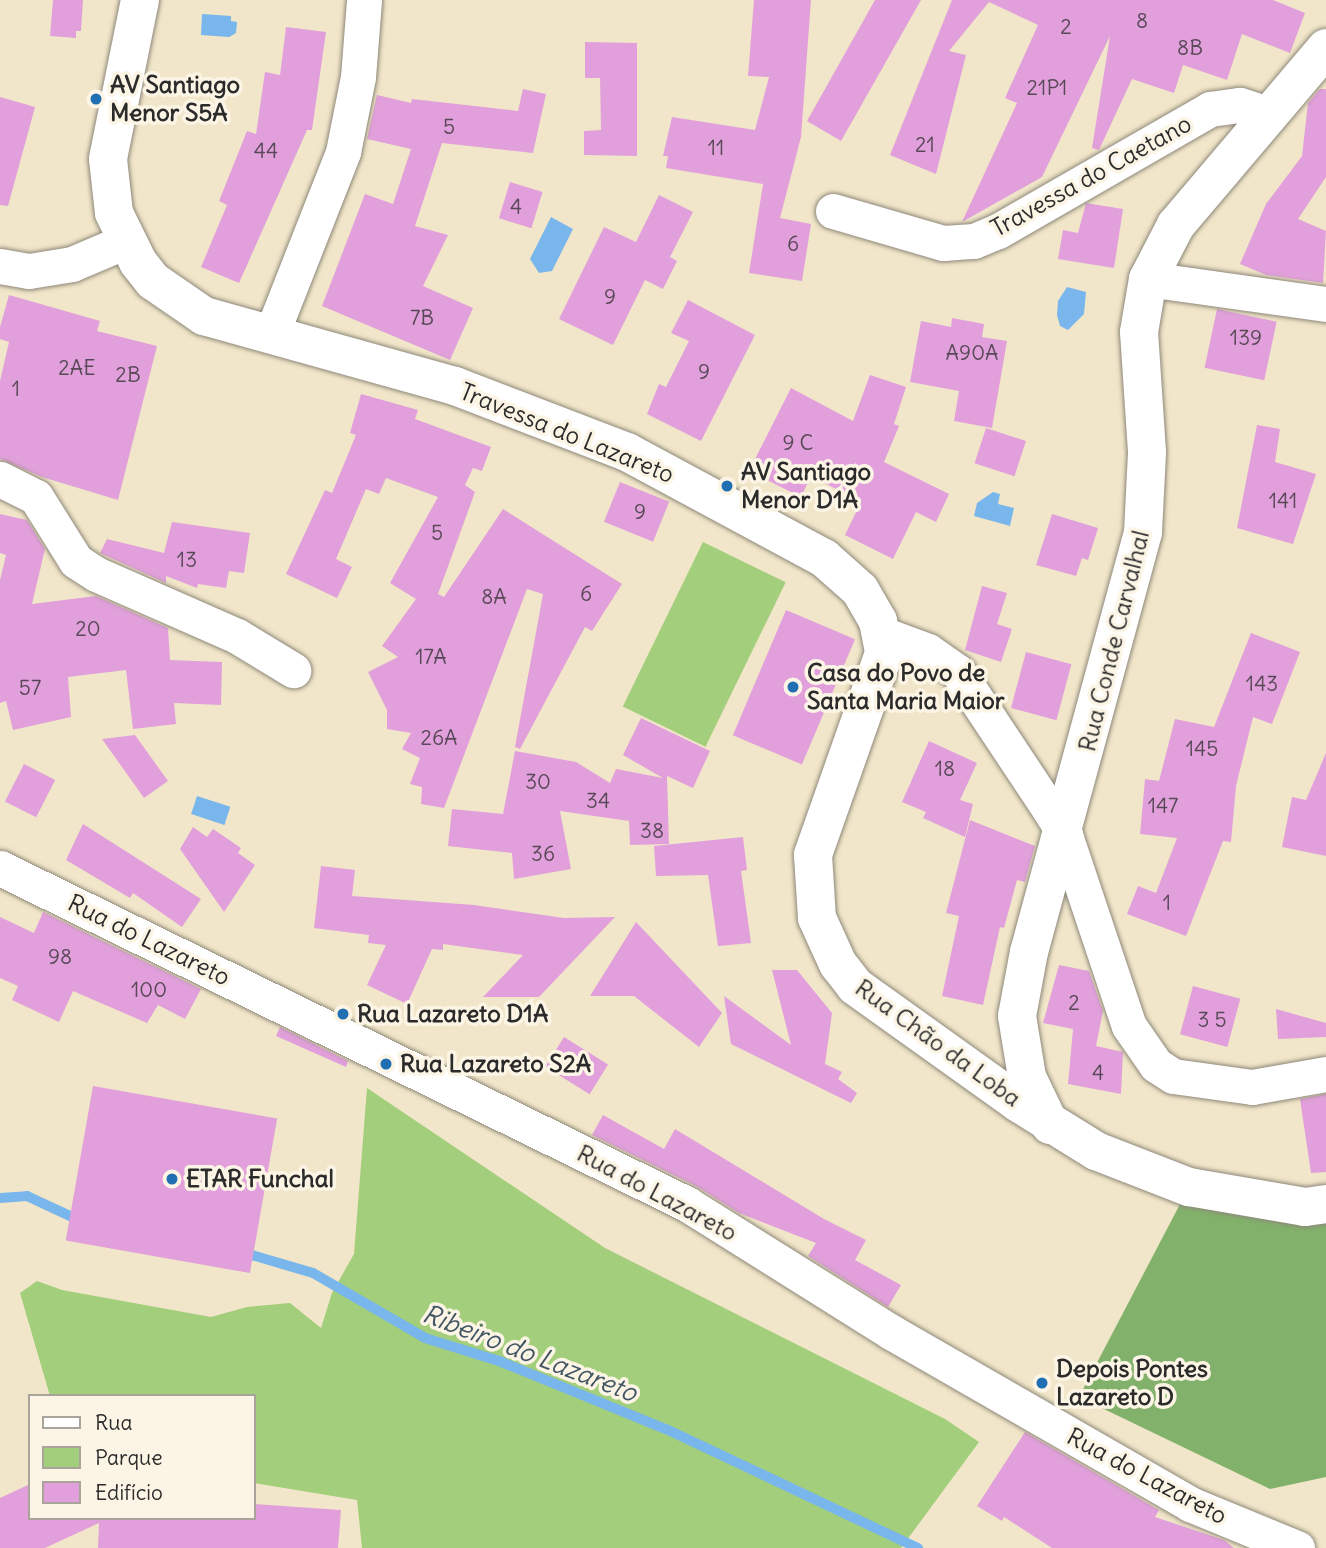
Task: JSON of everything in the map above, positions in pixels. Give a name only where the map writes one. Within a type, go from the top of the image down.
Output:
[{"type":"main road","name":"Travessa do Lazareto","points":[[139,0],[108,159],[114,213],[126,241],[138,262],[172,298],[204,316],[455,386],[627,452],[824,558],[860,590],[882,634]]},
{"type":"main road","name":"Rua Conde Carvalhal","points":[[1051,1125],[1027,1077],[1018,1036],[1030,953],[1065,835],[1143,532],[1147,452],[1139,332],[1148,279],[1176,225],[1267,114],[1326,48]]},
{"type":"main road","name":"Rua Chão da Loba","points":[[882,634],[881,671],[816,839],[812,895],[826,940],[855,986],[961,1064],[1051,1125]]},
{"type":"main road","points":[[961,1064],[1000,1051],[1018,1036]]},
{"type":"main road","points":[[1051,1125],[1096,1151],[1189,1186],[1306,1208],[1326,1204]]},
{"type":"street","points":[[271,335],[342,152],[358,78],[365,0]]},
{"type":"street","name":"Travessa do Caetano","points":[[833,211],[943,243],[974,241],[998,231],[1210,109],[1240,105],[1267,114]]},
{"type":"street","points":[[0,266],[29,271],[72,264],[126,241]]},
{"type":"street","points":[[1148,279],[1326,304]]},
{"type":"street","points":[[0,479],[36,497],[76,561],[96,574],[237,636],[293,670]]},
{"type":"street","points":[[882,634],[928,651],[958,672],[1065,835],[1129,1026],[1156,1065],[1173,1076],[1252,1087],[1326,1074]]},
{"type":"street","name":"Rua do Lazareto","points":[[0,868],[687,1204],[891,1332],[1190,1504],[1297,1548]]},
{"type":"green space","points":[[703,542],[786,582],[705,747],[623,706]]},
{"type":"green space","points":[[367,1088],[605,1248],[945,1419],[979,1442],[901,1548],[362,1548],[357,1500],[256,1483],[256,1394],[49,1394],[20,1293],[37,1281],[62,1290],[211,1317],[247,1307],[290,1303],[321,1328],[332,1293],[354,1254]]},
{"type":"green space","points":[[1189,1187],[1326,1200],[1326,1477],[1270,1489],[1079,1397]]},
{"type":"water","points":[[202,14],[231,16],[231,21],[237,22],[236,33],[229,37],[201,35]]},
{"type":"water","points":[[551,217],[573,229],[552,271],[539,273],[530,259]]},
{"type":"water","points":[[1067,287],[1086,292],[1084,314],[1068,330],[1060,326],[1057,315],[1058,301]]},
{"type":"water","points":[[993,492],[1000,494],[998,504],[1014,508],[1010,526],[974,516],[977,503]]},
{"type":"water","points":[[197,796],[230,807],[224,825],[191,814]]},
{"type":"building","points":[[53,0],[83,0],[81,31],[76,31],[76,38],[50,36]]},
{"type":"building","points":[[754,0],[811,0],[801,137],[780,218],[811,224],[802,281],[749,273],[763,184],[666,168],[668,156],[663,156],[672,117],[755,130],[769,77],[748,76]]},
{"type":"building","points":[[875,0],[921,0],[841,141],[807,121]]},
{"type":"building","points":[[952,0],[1273,0],[1305,13],[1290,53],[1242,34],[1227,80],[1183,65],[1174,93],[1132,79],[1099,150],[1092,148],[1110,36],[1042,177],[962,222],[1017,103],[1005,98],[1038,25],[989,2],[949,51],[966,55],[936,174],[890,155]]},
{"type":"building","points":[[286,27],[326,32],[312,130],[307,130],[239,283],[201,267],[227,205],[219,201],[247,131],[256,134],[265,72],[280,75]]},
{"type":"building","points":[[585,42],[637,43],[637,156],[584,155],[584,131],[601,130],[600,78],[585,78]]},
{"type":"building","points":[[523,89],[546,94],[533,153],[442,143],[415,226],[448,235],[423,286],[473,308],[450,360],[322,306],[365,194],[393,204],[411,149],[367,139],[377,95],[411,103],[412,99],[518,111]]},
{"type":"building","points":[[1320,89],[1326,89],[1326,177],[1298,219],[1326,231],[1323,283],[1266,275],[1240,264],[1266,204],[1302,156],[1308,103]]},
{"type":"building","points":[[0,97],[35,107],[8,206],[0,205]]},
{"type":"building","points":[[510,182],[543,192],[531,228],[499,218]]},
{"type":"building","points":[[659,195],[693,212],[670,257],[677,261],[663,289],[645,280],[613,345],[559,319],[604,227],[636,242]]},
{"type":"building","points":[[1086,203],[1123,209],[1114,268],[1058,259],[1063,230],[1078,233]]},
{"type":"building","points":[[9,295],[100,321],[97,331],[157,346],[118,500],[42,477],[0,459],[0,381],[9,342],[0,339],[0,327]]},
{"type":"building","points":[[688,300],[755,335],[701,441],[647,414],[659,384],[666,387],[689,341],[671,333]]},
{"type":"building","points":[[1217,309],[1277,322],[1264,380],[1205,368]]},
{"type":"building","points":[[952,318],[984,324],[982,337],[1007,341],[992,428],[954,421],[959,391],[910,382],[921,321],[951,327]]},
{"type":"building","points":[[870,375],[906,387],[894,424],[899,426],[884,462],[949,494],[936,522],[916,512],[893,559],[845,535],[861,502],[811,476],[801,497],[749,471],[791,388],[853,421]]},
{"type":"building","points":[[361,394],[418,410],[415,419],[491,447],[482,471],[473,468],[465,485],[475,492],[438,594],[444,597],[503,509],[622,584],[592,631],[585,627],[520,749],[515,747],[543,594],[527,589],[444,808],[421,804],[422,787],[410,784],[420,758],[402,749],[411,733],[387,729],[387,710],[368,672],[398,657],[382,646],[416,599],[390,583],[438,497],[386,478],[379,494],[366,489],[336,559],[352,567],[337,598],[286,574],[325,490],[332,493],[356,435],[350,433]]},
{"type":"building","points":[[1257,425],[1280,429],[1275,462],[1316,474],[1293,544],[1237,528]]},
{"type":"building","points":[[986,428],[1026,441],[1015,476],[975,463]]},
{"type":"building","points":[[620,482],[669,502],[653,542],[604,522]]},
{"type":"building","points":[[0,514],[27,520],[45,549],[32,604],[96,596],[168,628],[170,660],[222,662],[221,705],[174,703],[176,724],[133,729],[126,670],[68,677],[71,717],[13,730],[6,701],[0,703],[0,580],[6,555],[0,553]]},
{"type":"building","points":[[1052,514],[1098,528],[1088,560],[1082,558],[1076,576],[1036,565]]},
{"type":"building","points":[[172,522],[250,533],[244,573],[229,571],[226,588],[198,584],[197,588],[166,576],[166,583],[100,553],[107,539],[164,553]]},
{"type":"building","points":[[982,586],[1007,593],[997,624],[1012,629],[1001,662],[965,650]]},
{"type":"building","name":"Casa do Povo de Santa Maria Maior","points":[[786,610],[855,639],[802,764],[733,735]]},
{"type":"building","points":[[1251,633],[1300,652],[1272,724],[1253,717],[1236,786],[1231,842],[1223,841],[1186,936],[1127,914],[1138,886],[1156,893],[1177,838],[1140,834],[1145,779],[1159,781],[1175,719],[1214,727]]},
{"type":"building","points":[[1026,652],[1071,664],[1056,720],[1011,708]]},
{"type":"building","points":[[641,718],[710,751],[693,788],[667,776],[669,844],[630,845],[629,821],[560,811],[571,869],[514,879],[512,853],[448,846],[452,809],[503,814],[515,751],[576,762],[610,783],[616,769],[663,778],[623,755]]},
{"type":"building","points":[[135,735],[168,781],[144,798],[102,739]]},
{"type":"building","points":[[929,741],[977,763],[960,800],[973,804],[965,837],[923,818],[926,812],[902,802]]},
{"type":"building","points":[[1326,753],[1326,856],[1282,847],[1292,797],[1306,800]]},
{"type":"building","points":[[24,764],[55,780],[36,817],[5,801]]},
{"type":"building","points":[[970,820],[1035,846],[1025,882],[1017,880],[1004,928],[1000,927],[983,1005],[942,996],[959,916],[946,913]]},
{"type":"building","points":[[83,824],[201,899],[182,927],[133,893],[130,898],[66,860]]},
{"type":"building","points":[[193,827],[207,837],[213,829],[241,848],[238,853],[255,865],[224,912],[180,849]]},
{"type":"building","points":[[743,837],[747,870],[741,871],[751,943],[718,946],[708,875],[656,876],[654,846]]},
{"type":"building","points":[[321,866],[355,870],[352,896],[474,905],[564,918],[615,917],[539,997],[483,997],[523,955],[443,944],[443,950],[432,949],[407,1004],[367,985],[386,945],[368,943],[369,935],[314,928]]},
{"type":"building","points":[[43,912],[201,989],[185,1019],[158,1005],[147,1023],[73,991],[59,1022],[12,1000],[18,986],[0,978],[0,917],[34,933]]},
{"type":"building","points":[[636,922],[722,1013],[699,1047],[634,996],[590,996]]},
{"type":"building","points":[[1059,965],[1089,971],[1103,1011],[1096,1046],[1123,1052],[1121,1094],[1068,1084],[1073,1029],[1043,1023]]},
{"type":"building","points":[[772,970],[797,970],[832,1013],[825,1064],[842,1072],[838,1079],[857,1093],[851,1103],[731,1044],[724,996],[791,1045]]},
{"type":"building","points":[[1193,986],[1240,999],[1227,1047],[1180,1034]]},
{"type":"building","points":[[1276,1009],[1326,1023],[1326,1037],[1278,1039]]},
{"type":"building","points":[[280,1027],[348,1061],[346,1067],[276,1036]]},
{"type":"building","points":[[564,1037],[608,1065],[590,1094],[545,1067]]},
{"type":"building","name":"ETAR Funchal","points":[[93,1086],[277,1118],[250,1273],[66,1241]]},
{"type":"building","points":[[1326,1094],[1326,1172],[1311,1173],[1300,1099]]},
{"type":"building","points":[[603,1115],[664,1149],[675,1129],[824,1219],[866,1240],[855,1260],[901,1285],[888,1307],[808,1256],[816,1243],[739,1213],[696,1186],[592,1135]]},
{"type":"building","points":[[1025,1432],[1159,1510],[1155,1517],[1224,1540],[1234,1548],[1052,1548],[1004,1517],[1002,1521],[977,1506]]},
{"type":"building","points":[[28,1485],[28,1520],[256,1520],[256,1504],[341,1510],[338,1548],[98,1548],[99,1523],[45,1548],[0,1548],[0,1498]]},
{"type":"waterway","name":"Ribeiro do Lazareto","points":[[0,1198],[27,1196],[83,1222]]},
{"type":"waterway","name":"Ribeiro do Lazareto","points":[[245,1253],[313,1273],[425,1338],[499,1361],[666,1429],[918,1548]]},
{"type":"place","name":"AV Santiago Menor S5A","points":[[96,99]]},
{"type":"place","name":"AV Santiago Menor D1A","points":[[727,486]]},
{"type":"place","name":"Casa do Povo de Santa Maria Maior","points":[[793,687]]},
{"type":"place","name":"Rua Lazareto D1A","points":[[343,1014]]},
{"type":"place","name":"Rua Lazareto S2A","points":[[386,1064]]},
{"type":"place","name":"ETAR Funchal","points":[[172,1179]]},
{"type":"place","name":"Depois Pontes Lazareto D","points":[[1042,1383]]}]
